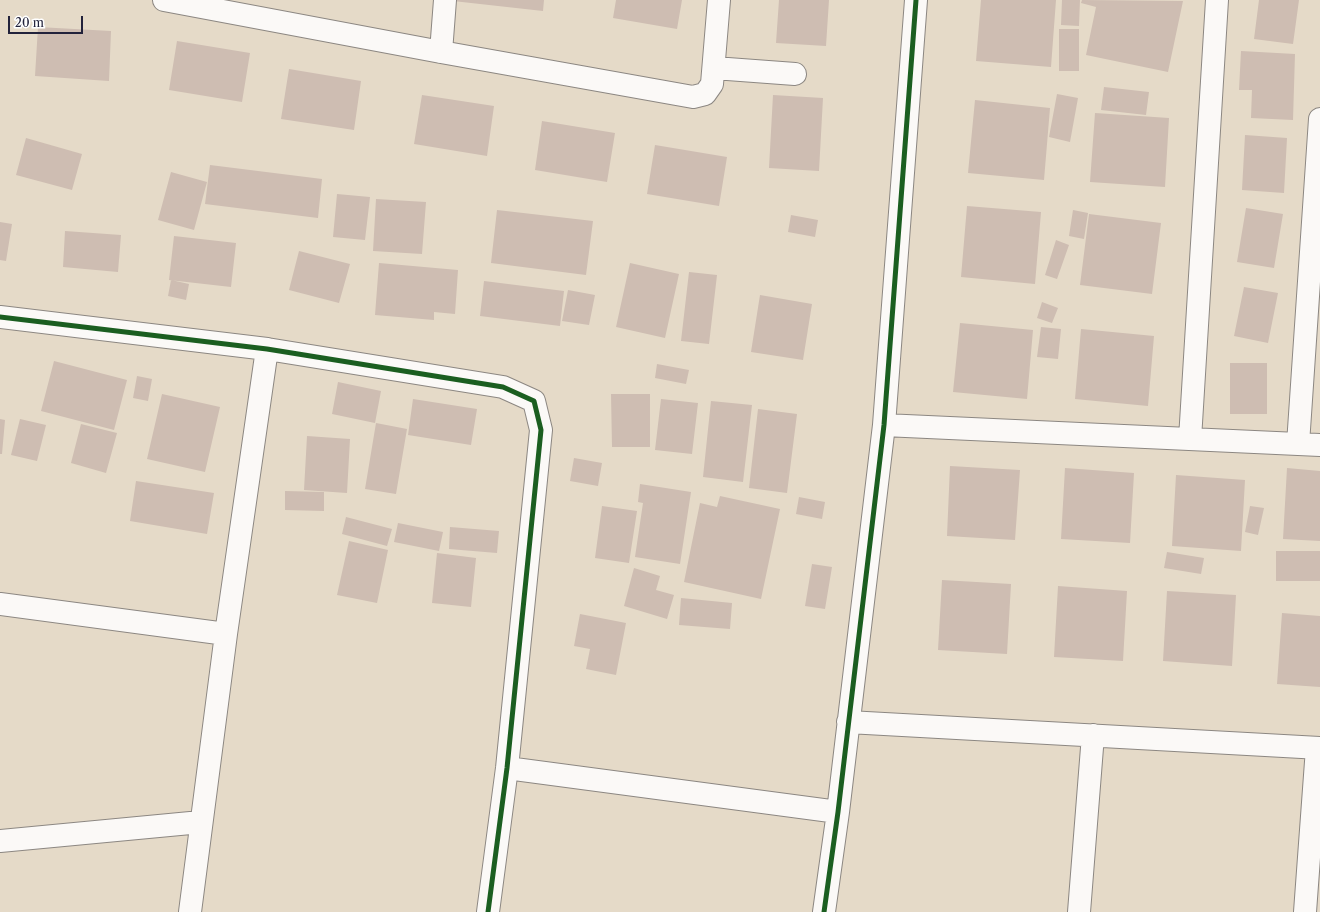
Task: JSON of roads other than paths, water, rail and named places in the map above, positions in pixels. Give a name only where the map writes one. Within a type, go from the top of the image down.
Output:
[{"type":"street","points":[[164,0],[693,97],[705,94],[712,84],[719,0]]},
{"type":"street","points":[[441,52],[445,0]]},
{"type":"street","points":[[824,912],[838,812],[884,425],[916,0]]},
{"type":"street","points":[[1190,439],[1217,0]]},
{"type":"street","points":[[714,68],[795,74]]},
{"type":"street","points":[[1298,444],[1320,119]]},
{"type":"street","points":[[0,317],[268,349],[503,387],[534,401],[541,430],[507,768],[488,912]]},
{"type":"street","points":[[190,912],[226,634],[268,349]]},
{"type":"street","points":[[884,425],[1320,445]]},
{"type":"street","points":[[0,604],[226,634]]},
{"type":"street","points":[[848,722],[1319,748],[1305,912]]},
{"type":"street","points":[[1079,912],[1093,735]]},
{"type":"street","points":[[507,768],[838,812]]},
{"type":"street","points":[[0,841],[201,822]]}]
